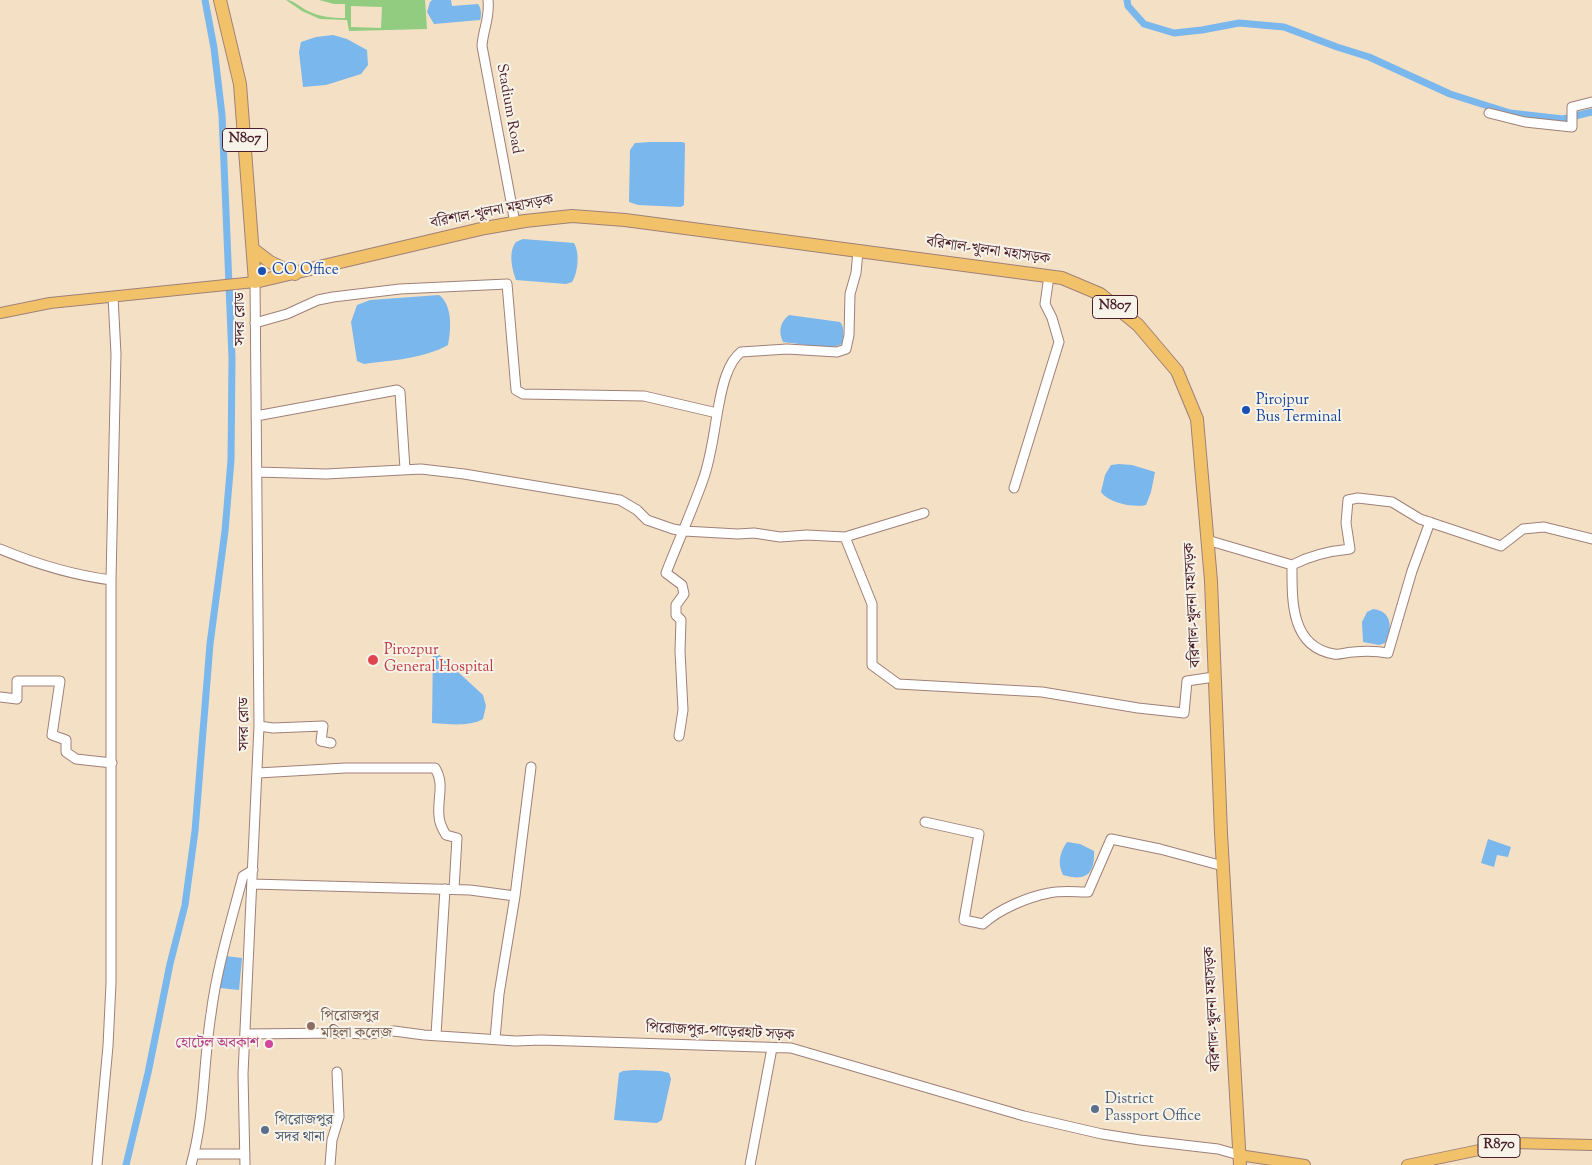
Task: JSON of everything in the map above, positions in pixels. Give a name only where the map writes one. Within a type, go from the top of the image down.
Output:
[{"type":"highway","name":"N807","points":[[220,0],[240,84],[255,282]]},
{"type":"highway","name":"বরিশাল-খুলনা মহাসড়ক","points":[[255,282],[486,228],[549,217],[572,216],[625,220],[824,248],[1062,278],[1100,294],[1138,325],[1177,371],[1197,419],[1211,581],[1223,866],[1240,1160]]},
{"type":"highway","points":[[253,249],[270,262],[295,274]]},
{"type":"main road","points":[[0,313],[50,303],[255,282]]},
{"type":"main road","name":"R870","points":[[1407,1165],[1513,1143],[1592,1145]]},
{"type":"main road","points":[[1240,1160],[1305,1165]]},
{"type":"street","name":"Stadium Road","points":[[488,0],[488,20],[482,34],[482,46],[515,223]]},
{"type":"street","points":[[1489,112],[1525,122],[1572,127],[1572,107],[1592,102]]},
{"type":"street","points":[[679,736],[683,710],[680,651],[681,620],[676,614],[676,606],[684,594],[682,585],[666,573],[684,531],[708,463],[721,390],[729,370],[737,355],[741,352],[787,349],[837,352],[846,348],[849,335],[850,294],[856,273],[858,251]]},
{"type":"street","points":[[1014,488],[1060,342],[1052,318],[1044,304],[1049,276]]},
{"type":"street","name":"সদর রোড","points":[[245,1165],[243,1074],[259,726],[255,282]]},
{"type":"street","points":[[255,323],[287,314],[313,302],[333,297],[400,288],[507,284],[516,390],[523,394],[644,396],[717,413]]},
{"type":"street","points":[[97,1165],[108,1046],[111,983],[111,580],[116,354],[113,297]]},
{"type":"street","points":[[256,416],[397,390],[400,392],[405,469]]},
{"type":"street","points":[[257,472],[326,474],[405,469],[464,474],[620,500],[638,510],[647,520],[657,525],[684,531],[754,533],[780,537],[807,535],[845,537],[924,514]]},
{"type":"street","points":[[1208,540],[1292,565],[1304,558],[1329,551],[1350,549],[1346,523],[1348,500],[1358,498],[1392,502],[1420,519],[1501,546],[1523,529],[1544,527],[1592,539]]},
{"type":"street","points":[[1292,565],[1292,592],[1297,624],[1311,646],[1335,654],[1353,652],[1388,653],[1412,571],[1430,522]]},
{"type":"street","points":[[845,537],[872,604],[872,665],[898,684],[1042,692],[1138,708],[1184,713],[1187,681],[1214,676]]},
{"type":"street","points":[[0,549],[56,569],[86,577],[111,580]]},
{"type":"street","points":[[0,697],[17,699],[17,681],[60,681],[52,735],[66,740],[66,752],[76,759],[112,763]]},
{"type":"street","points":[[259,726],[273,728],[323,726],[321,741],[331,743]]},
{"type":"street","points":[[495,1038],[499,994],[515,896],[531,767]]},
{"type":"street","points":[[258,773],[345,768],[435,768],[439,775],[441,786],[439,817],[442,828],[446,835],[457,838],[450,889],[436,1035]]},
{"type":"street","points":[[925,822],[979,834],[964,920],[983,924],[993,915],[1050,892],[1088,892],[1112,839],[1160,849],[1223,866]]},
{"type":"street","points":[[191,1165],[203,1092],[211,1013],[218,973],[242,876],[253,870]]},
{"type":"street","points":[[252,884],[310,887],[377,886],[450,889],[515,896]]},
{"type":"street","name":"পিরোজপুর-পাড়েরহাট সড়ক","points":[[246,1034],[341,1032],[369,1034],[394,1031],[516,1040],[791,1048],[1024,1116],[1102,1134],[1218,1149],[1240,1160]]},
{"type":"street","points":[[750,1165],[772,1048]]},
{"type":"street","points":[[330,1165],[332,1140],[339,1117],[337,1072]]},
{"type":"street","points":[[194,1154],[245,1154]]},
{"type":"green space","points":[[286,0],[292,1],[305,10],[317,15],[345,18],[345,4],[334,4],[319,0],[425,0],[427,29],[349,31],[347,20],[320,19],[302,11]],"holes":[[[351,6],[382,7],[381,28],[351,27]]]},
{"type":"water","points":[[432,0],[451,0],[452,6],[478,4],[481,12],[480,20],[434,24],[427,12]]},
{"type":"water","points":[[333,35],[347,39],[367,50],[368,65],[361,74],[326,85],[303,87],[299,52],[301,42],[316,37]]},
{"type":"water","points":[[635,143],[685,143],[684,205],[681,207],[638,205],[629,202],[630,150]]},
{"type":"water","points":[[523,239],[574,243],[577,252],[577,263],[576,274],[572,282],[566,284],[516,280],[511,256],[516,242]]},
{"type":"water","points":[[439,295],[444,299],[449,312],[450,333],[448,345],[438,350],[407,358],[364,364],[357,361],[351,322],[357,305],[370,300]]},
{"type":"water","points":[[789,315],[840,322],[843,329],[842,344],[822,347],[783,342],[781,327]]},
{"type":"water","points":[[1111,465],[1132,465],[1155,472],[1146,505],[1135,506],[1115,502],[1101,492],[1105,475]]},
{"type":"water","points":[[1373,609],[1384,613],[1390,626],[1385,643],[1379,645],[1363,642],[1362,622],[1367,612]]},
{"type":"water","points":[[433,649],[483,695],[486,706],[483,719],[465,724],[432,723]]},
{"type":"water","points":[[1488,839],[1511,847],[1508,857],[1497,855],[1494,867],[1481,863]]},
{"type":"water","points":[[1067,842],[1080,844],[1094,851],[1091,871],[1083,877],[1063,875],[1060,858]]},
{"type":"water","points":[[225,956],[242,958],[239,990],[220,988]]},
{"type":"water","points":[[634,1070],[669,1073],[671,1079],[662,1120],[657,1123],[614,1120],[619,1073]]},
{"type":"waterway","points":[[126,1165],[148,1073],[170,964],[185,905],[195,831],[210,644],[225,531],[231,460],[232,358],[222,115],[214,48],[205,0]]},
{"type":"waterway","points":[[1127,0],[1128,6],[1144,24],[1174,33],[1239,23],[1284,27],[1369,57],[1450,94],[1510,113],[1563,119],[1592,112]]},
{"type":"place","name":"CO Office","points":[[262,271]]},
{"type":"place","name":"Pirojpur Bus Terminal","points":[[1246,410]]},
{"type":"place","name":"Pirozpur General Hospital","points":[[373,660]]},
{"type":"place","name":"পিরোজপুর মহিলা কলেজ","points":[[311,1026]]},
{"type":"place","name":"হোটেল অবকাশ","points":[[269,1044]]},
{"type":"place","name":"District Passport Office","points":[[1095,1109]]},
{"type":"place","name":"পিরোজপুর সদর থানা","points":[[265,1130]]}]
